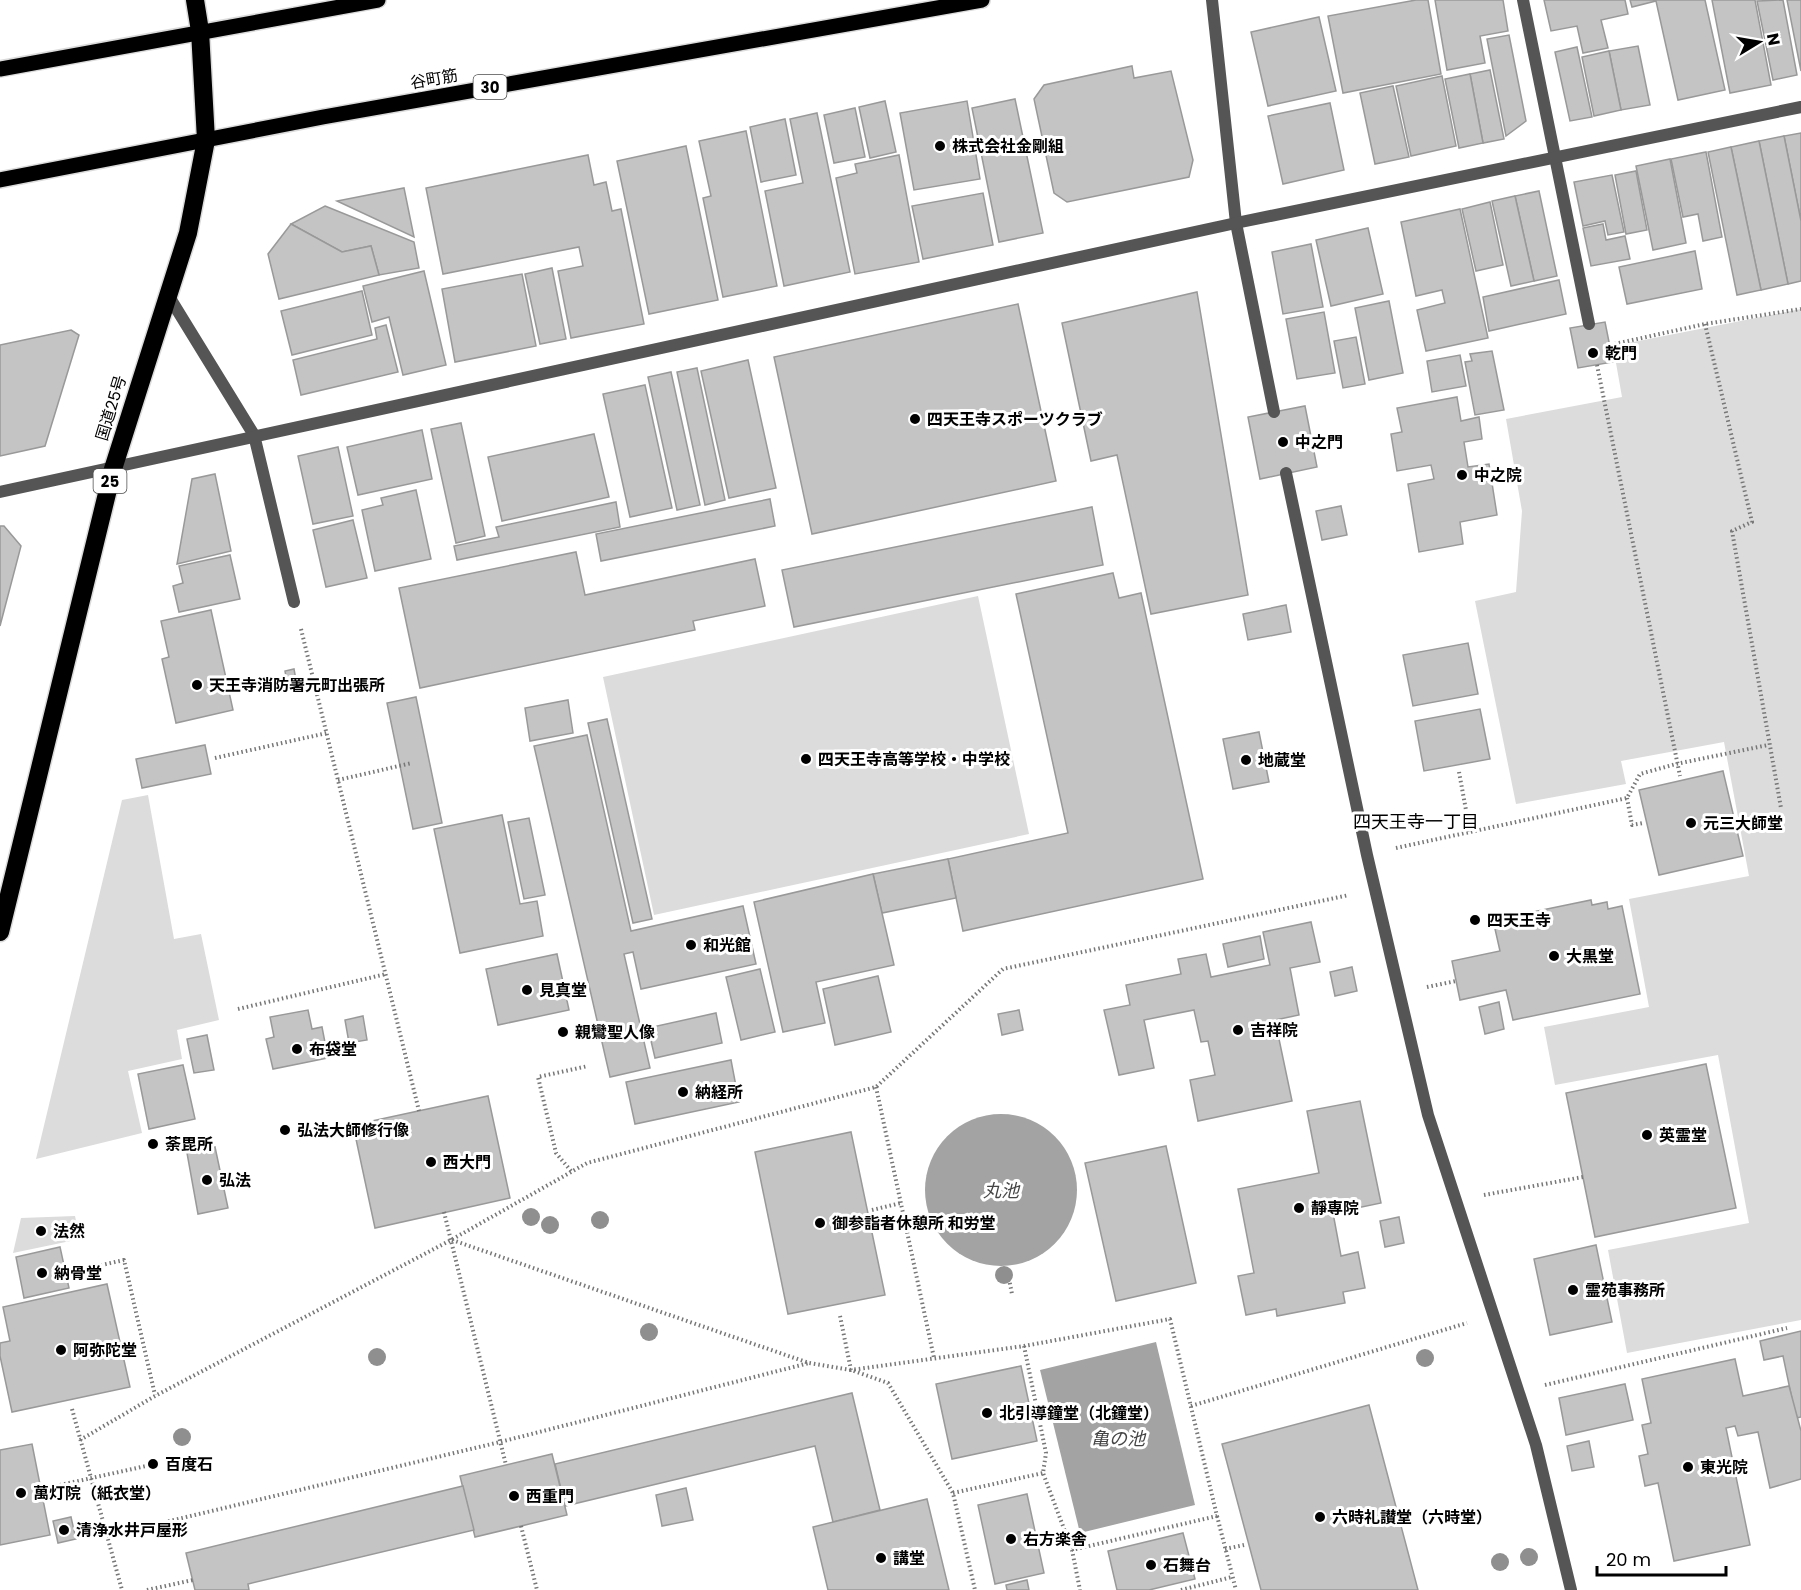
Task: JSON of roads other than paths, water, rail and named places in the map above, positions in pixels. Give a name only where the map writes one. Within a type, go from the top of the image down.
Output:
[{"type":"highway","name":"国道25号","points":[[0,932],[113,469],[188,233],[206,140],[200,31],[195,0]]},
{"type":"main road","points":[[0,69],[378,0]]},
{"type":"main road","name":"谷町筋","points":[[0,180],[206,140],[982,0]]},
{"type":"street","points":[[1212,0],[1236,223],[1274,412]]},
{"type":"street","points":[[1523,0],[1589,324]]},
{"type":"street","points":[[0,492],[1236,223],[1801,107]]},
{"type":"street","points":[[168,295],[254,435],[294,602]]},
{"type":"street","points":[[1286,473],[1367,855],[1428,1115],[1536,1445],[1571,1590]]},
{"type":"water","name":"丸池","points":[[1001,1114],[1030,1119],[1055,1136],[1072,1161],[1077,1190],[1072,1219],[1055,1244],[1030,1261],[1001,1266],[972,1261],[947,1244],[930,1219],[925,1190],[930,1161],[947,1136],[972,1119]]},
{"type":"water","name":"亀の池","points":[[1156,1342],[1195,1505],[1080,1533],[1040,1370]]},
{"type":"place","name":"株式会社金剛組","points":[[940,146]]},
{"type":"place","name":"乾門","points":[[1593,353]]},
{"type":"place","name":"四天王寺スポーツクラブ","points":[[915,419]]},
{"type":"place","name":"中之門","points":[[1283,442]]},
{"type":"place","name":"中之院","points":[[1462,475]]},
{"type":"place","name":"天王寺消防署元町出張所","points":[[197,685]]},
{"type":"place","name":"四天王寺高等学校・中学校","points":[[806,759]]},
{"type":"place","name":"地蔵堂","points":[[1246,760]]},
{"type":"place","name":"元三大師堂","points":[[1691,823]]},
{"type":"place","name":"四天王寺","points":[[1475,920]]},
{"type":"place","name":"和光館","points":[[691,945]]},
{"type":"place","name":"大黒堂","points":[[1554,956]]},
{"type":"place","name":"見真堂","points":[[527,990]]},
{"type":"place","name":"吉祥院","points":[[1238,1030]]},
{"type":"place","name":"親鸞聖人像","points":[[563,1032]]},
{"type":"place","name":"布袋堂","points":[[297,1049]]},
{"type":"place","name":"納経所","points":[[683,1092]]},
{"type":"place","name":"弘法大師修行像","points":[[285,1130]]},
{"type":"place","name":"英霊堂","points":[[1647,1135]]},
{"type":"place","name":"荼毘所","points":[[153,1144]]},
{"type":"place","name":"西大門","points":[[431,1162]]},
{"type":"place","name":"弘法","points":[[207,1180]]},
{"type":"place","name":"靜専院","points":[[1299,1208]]},
{"type":"place","name":"御参詣者休憩所 和労堂","points":[[820,1223]]},
{"type":"place","name":"法然","points":[[41,1231]]},
{"type":"place","name":"納骨堂","points":[[42,1273]]},
{"type":"place","name":"霊苑事務所","points":[[1573,1290]]},
{"type":"place","name":"阿弥陀堂","points":[[61,1350]]},
{"type":"place","name":"北引導鐘堂（北鐘堂）","points":[[987,1413]]},
{"type":"place","name":"百度石","points":[[153,1464]]},
{"type":"place","name":"東光院","points":[[1688,1467]]},
{"type":"place","name":"萬灯院（紙衣堂）","points":[[21,1493]]},
{"type":"place","name":"西重門","points":[[514,1496]]},
{"type":"place","name":"六時礼讃堂（六時堂）","points":[[1320,1517]]},
{"type":"place","name":"清浄水井戸屋形","points":[[64,1530]]},
{"type":"place","name":"右方楽舎","points":[[1011,1539]]},
{"type":"place","name":"講堂","points":[[881,1558]]},
{"type":"place","name":"石舞台","points":[[1151,1565]]},
{"type":"district","name":"四天王寺一丁目","points":[[1416,821]]}]
